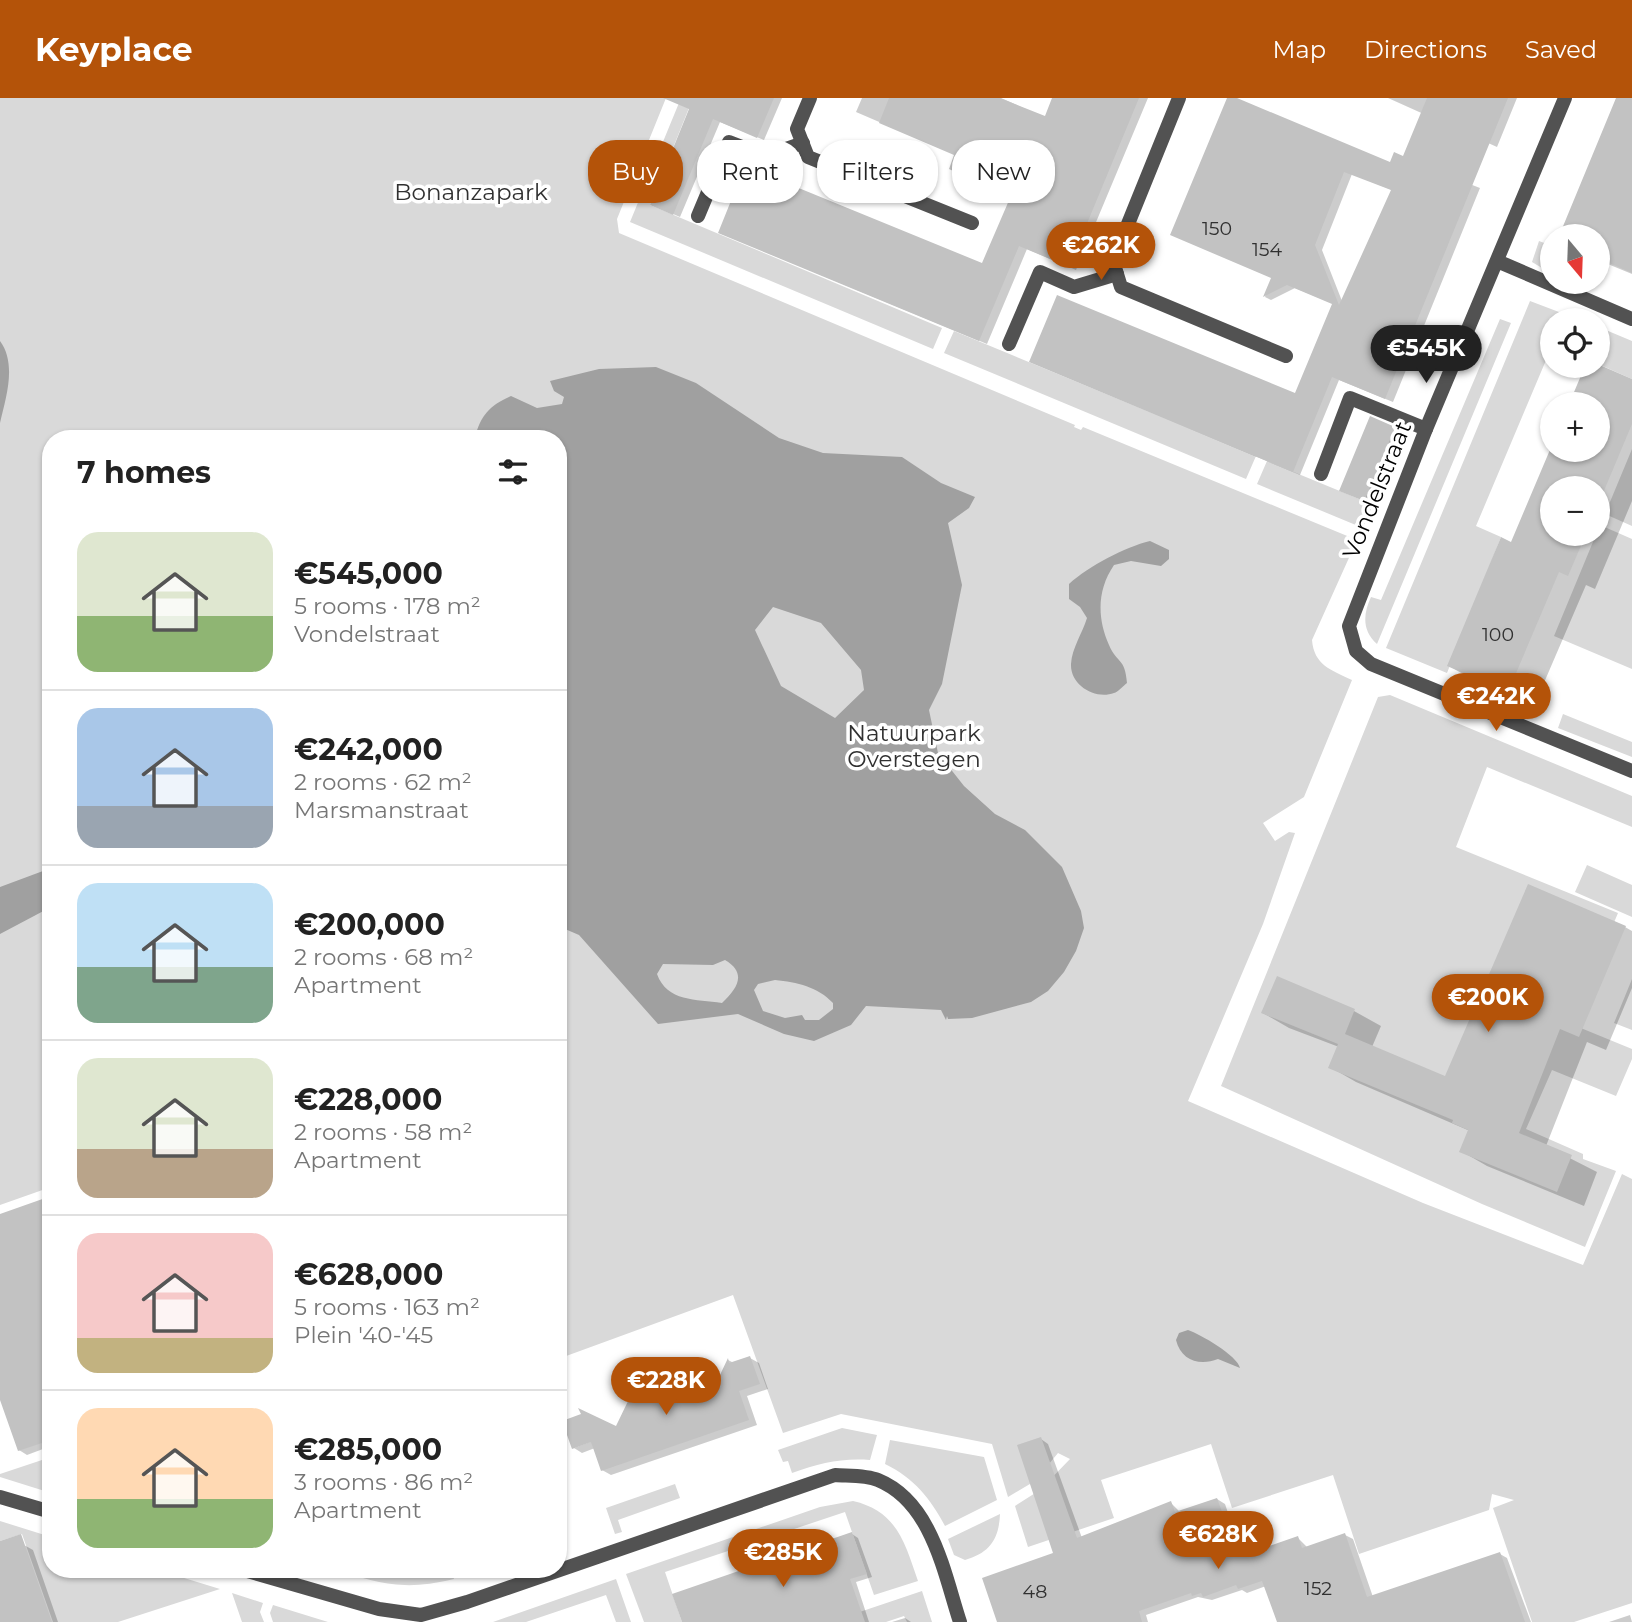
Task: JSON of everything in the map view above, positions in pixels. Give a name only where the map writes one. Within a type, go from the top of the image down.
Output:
[{"type":"street","points":[[802,140],[797,128],[810,98]]},
{"type":"street","points":[[1179,98],[1113,261],[1121,287],[1286,356]]},
{"type":"street","name":"Vondelstraat","points":[[1565,98],[1426,429],[1349,626],[1356,651],[1371,664],[1632,771]]},
{"type":"street","points":[[803,144],[808,157],[972,223]]},
{"type":"street","points":[[698,216],[703,203]]},
{"type":"street","points":[[1497,261],[1632,319]]},
{"type":"street","points":[[1009,344],[1040,272],[1074,287],[1117,274]]},
{"type":"street","points":[[1321,474],[1350,398],[1426,429]]},
{"type":"street","points":[[567,1568],[835,1475],[877,1480],[903,1495],[928,1527],[960,1622]]},
{"type":"street","points":[[0,1497],[42,1509]]},
{"type":"street","points":[[272,1578],[379,1609],[421,1615],[537,1578]]},
{"type":"green space","name":"Natuurpark Overstegen","points":[[0,98],[666,98],[649,140],[588,140],[588,203],[623,203],[617,219],[619,233],[1075,425],[1074,427],[1081,430],[1083,427],[1357,540],[1312,640],[1316,655],[1325,666],[1352,680],[1304,797],[1263,823],[1275,841],[1289,832],[1295,833],[1263,924],[1188,1101],[1423,1203],[1583,1265],[1622,1174],[1632,1179],[1632,1603],[1574,1622],[1532,1622],[1493,1508],[1514,1500],[1492,1494],[1489,1510],[1359,1554],[1333,1475],[1232,1508],[1211,1444],[1101,1480],[1114,1518],[1028,1547],[1015,1506],[1040,1490],[1070,1459],[1058,1453],[1035,1481],[1008,1497],[992,1444],[841,1414],[783,1433],[733,1295],[567,1356],[567,430],[42,430],[42,1190],[0,1205]]},
{"type":"green space","points":[[681,98],[693,98],[676,140],[664,140]]},
{"type":"green space","points":[[638,203],[651,203],[650,205],[942,328],[933,349],[630,222]]},
{"type":"green space","points":[[1539,241],[1540,267],[1532,262]]},
{"type":"green space","points":[[1530,301],[1548,308],[1540,308],[1540,374],[1476,526],[1501,537],[1447,673],[1386,648]]},
{"type":"green space","points":[[1500,319],[1511,323],[1377,644],[1366,628],[1368,603],[1371,597],[1381,600]]},
{"type":"green space","points":[[954,331],[1256,456],[1246,479],[944,353]]},
{"type":"green space","points":[[1610,332],[1632,341],[1632,379],[1610,369]]},
{"type":"green space","points":[[1395,427],[1403,431],[1363,528],[1257,484],[1267,461],[1364,501]]},
{"type":"green space","points":[[1632,449],[1632,526],[1610,516],[1610,502]]},
{"type":"green space","points":[[1610,529],[1632,539],[1632,669],[1554,636],[1591,546],[1610,546]]},
{"type":"green space","points":[[1390,695],[1632,796],[1632,827],[1487,767],[1456,847],[1618,913],[1571,1024],[1632,1049],[1632,1059],[1616,1096],[1552,1070],[1526,1129],[1583,1154],[1583,1159],[1616,1171],[1585,1247],[1482,1204],[1221,1086],[1378,697]]},
{"type":"green space","points":[[1563,714],[1632,742],[1632,757],[1558,728]]},
{"type":"green space","points":[[1587,865],[1632,885],[1632,917],[1575,892]]},
{"type":"green space","points":[[1632,979],[1632,1030],[1614,1023]]},
{"type":"green space","points":[[842,1428],[877,1435],[870,1460],[831,1462],[792,1473],[788,1461],[783,1462],[778,1450]]},
{"type":"green space","points":[[890,1440],[984,1457],[997,1500],[945,1526],[920,1490],[885,1464]]},
{"type":"green space","points":[[42,1460],[42,1490],[0,1477],[0,1474]]},
{"type":"green space","points":[[675,1484],[680,1498],[618,1520],[622,1532],[615,1534],[606,1508]]},
{"type":"green space","points":[[853,1501],[880,1512],[897,1530],[918,1581],[874,1595],[845,1512],[665,1572],[682,1622],[644,1622],[626,1574],[820,1507]]},
{"type":"green space","points":[[1000,1514],[995,1538],[986,1549],[965,1560],[954,1555],[948,1539]]},
{"type":"green space","points":[[0,1521],[42,1534],[42,1578],[184,1578],[220,1589],[118,1622],[53,1622],[22,1534],[0,1541]]},
{"type":"green space","points":[[363,1578],[454,1579],[407,1585]]},
{"type":"green space","points":[[616,1579],[631,1622],[616,1622],[606,1595],[526,1622],[493,1622]]},
{"type":"green space","points":[[922,1591],[932,1622],[907,1622],[904,1616],[886,1622],[830,1622]]},
{"type":"green space","points":[[232,1593],[263,1603],[260,1612],[264,1622],[242,1622]]},
{"type":"green space","points":[[273,1605],[328,1622],[273,1622],[270,1613]]},
{"type":"shaded area","points":[[0,341],[8,360],[9,381],[0,423]]},
{"type":"shaded area","points":[[656,367],[696,383],[779,438],[823,453],[902,457],[941,483],[975,497],[969,508],[948,523],[962,585],[942,684],[929,710],[938,753],[964,786],[995,814],[1025,830],[1062,867],[1081,911],[1084,928],[1076,951],[1064,972],[1048,991],[1031,1002],[972,1018],[948,1019],[947,1016],[946,1020],[941,1010],[866,1006],[851,1025],[814,1041],[784,1034],[738,1014],[658,1024],[579,935],[567,930],[567,430],[478,430],[487,412],[511,396],[537,408],[562,404],[564,397],[554,391],[550,381],[599,369]],"holes":[[[773,607],[821,623],[861,670],[864,690],[835,718],[781,686],[755,630]],[[725,960],[736,970],[738,981],[722,1003],[684,998],[675,994],[668,990],[657,974],[663,964],[713,965]],[[775,980],[807,986],[833,1003],[833,1009],[819,1020],[805,1020],[802,1015],[785,1018],[763,1011],[754,990],[758,984]]]},
{"type":"shaded area","points":[[1150,541],[1169,550],[1169,559],[1161,566],[1131,561],[1114,565],[1102,594],[1102,625],[1112,651],[1123,665],[1127,683],[1107,695],[1092,692],[1079,684],[1072,672],[1073,652],[1087,618],[1080,607],[1069,599],[1069,584],[1108,558]]},
{"type":"shaded area","points":[[42,871],[42,912],[0,934],[0,887]]},
{"type":"shaded area","points":[[1188,1330],[1226,1352],[1240,1368],[1218,1359],[1198,1362],[1187,1357],[1176,1340],[1179,1333]]},
{"type":"building","points":[[663,98],[774,98],[757,138],[713,119],[704,140],[697,140],[697,157],[683,191],[683,140],[676,140],[689,109]]},
{"type":"building","points":[[889,98],[1000,98],[1045,116],[1052,98],[1139,98],[1069,267],[1019,246],[979,341],[718,233],[730,203],[803,203],[803,190],[817,195],[817,203],[835,203],[982,263],[1008,203],[1055,203],[1055,140],[952,140],[952,154],[938,148],[938,140],[919,140],[879,123]]},
{"type":"building","points":[[1227,98],[1237,98],[1390,162],[1394,152],[1403,156],[1427,98],[1508,98],[1385,399],[1332,377],[1293,472],[1029,362],[1057,295],[1295,393],[1332,304],[1287,285],[1263,297],[1271,278],[1170,235]],"holes":[[[1344,172],[1391,190],[1339,305],[1315,245]]]},
{"type":"building","points":[[1616,98],[1632,98],[1632,273],[1610,263],[1610,224],[1564,224]]},
{"type":"building","points":[[651,203],[678,203],[673,215],[650,205]]},
{"type":"building","points":[[1610,369],[1632,379],[1632,424],[1610,476],[1540,476],[1540,546],[1581,546],[1568,576],[1559,572],[1508,692],[1447,666],[1501,537],[1511,542],[1545,462],[1610,462],[1610,392],[1574,392],[1580,378],[1610,378]]},
{"type":"building","points":[[1370,416],[1395,427],[1364,501],[1339,491]]},
{"type":"building","points":[[1528,884],[1626,926],[1579,1037],[1560,1029],[1519,1133],[1572,1155],[1557,1192],[1459,1152],[1468,1130],[1452,1123],[1453,1120],[1328,1068],[1338,1044],[1261,1013],[1277,976],[1355,1009],[1345,1034],[1445,1076]]},
{"type":"building","points":[[42,1199],[42,1443],[18,1451],[0,1400],[0,1214]]},
{"type":"building","points":[[750,1356],[760,1384],[739,1391],[749,1420],[601,1471],[591,1442],[572,1449],[567,1435],[567,1419],[581,1414],[578,1408],[616,1426],[630,1397],[682,1380],[711,1394],[728,1358],[729,1363]]},
{"type":"building","points":[[1041,1437],[1077,1538],[1171,1501],[1175,1512],[1217,1498],[1238,1557],[1298,1536],[1302,1548],[1345,1533],[1367,1597],[1500,1552],[1525,1622],[1277,1622],[1262,1581],[1238,1589],[1236,1585],[1203,1597],[1201,1593],[1192,1596],[1191,1593],[1139,1611],[1142,1622],[997,1622],[982,1578],[1053,1553],[1017,1445]]},
{"type":"building","points":[[852,1532],[867,1574],[850,1579],[865,1622],[682,1622],[672,1594]]},
{"type":"building","points":[[21,1534],[52,1622],[0,1622],[0,1541]]},
{"type":"park label","name":"Bonanzapark","points":[[471,192]]}]
